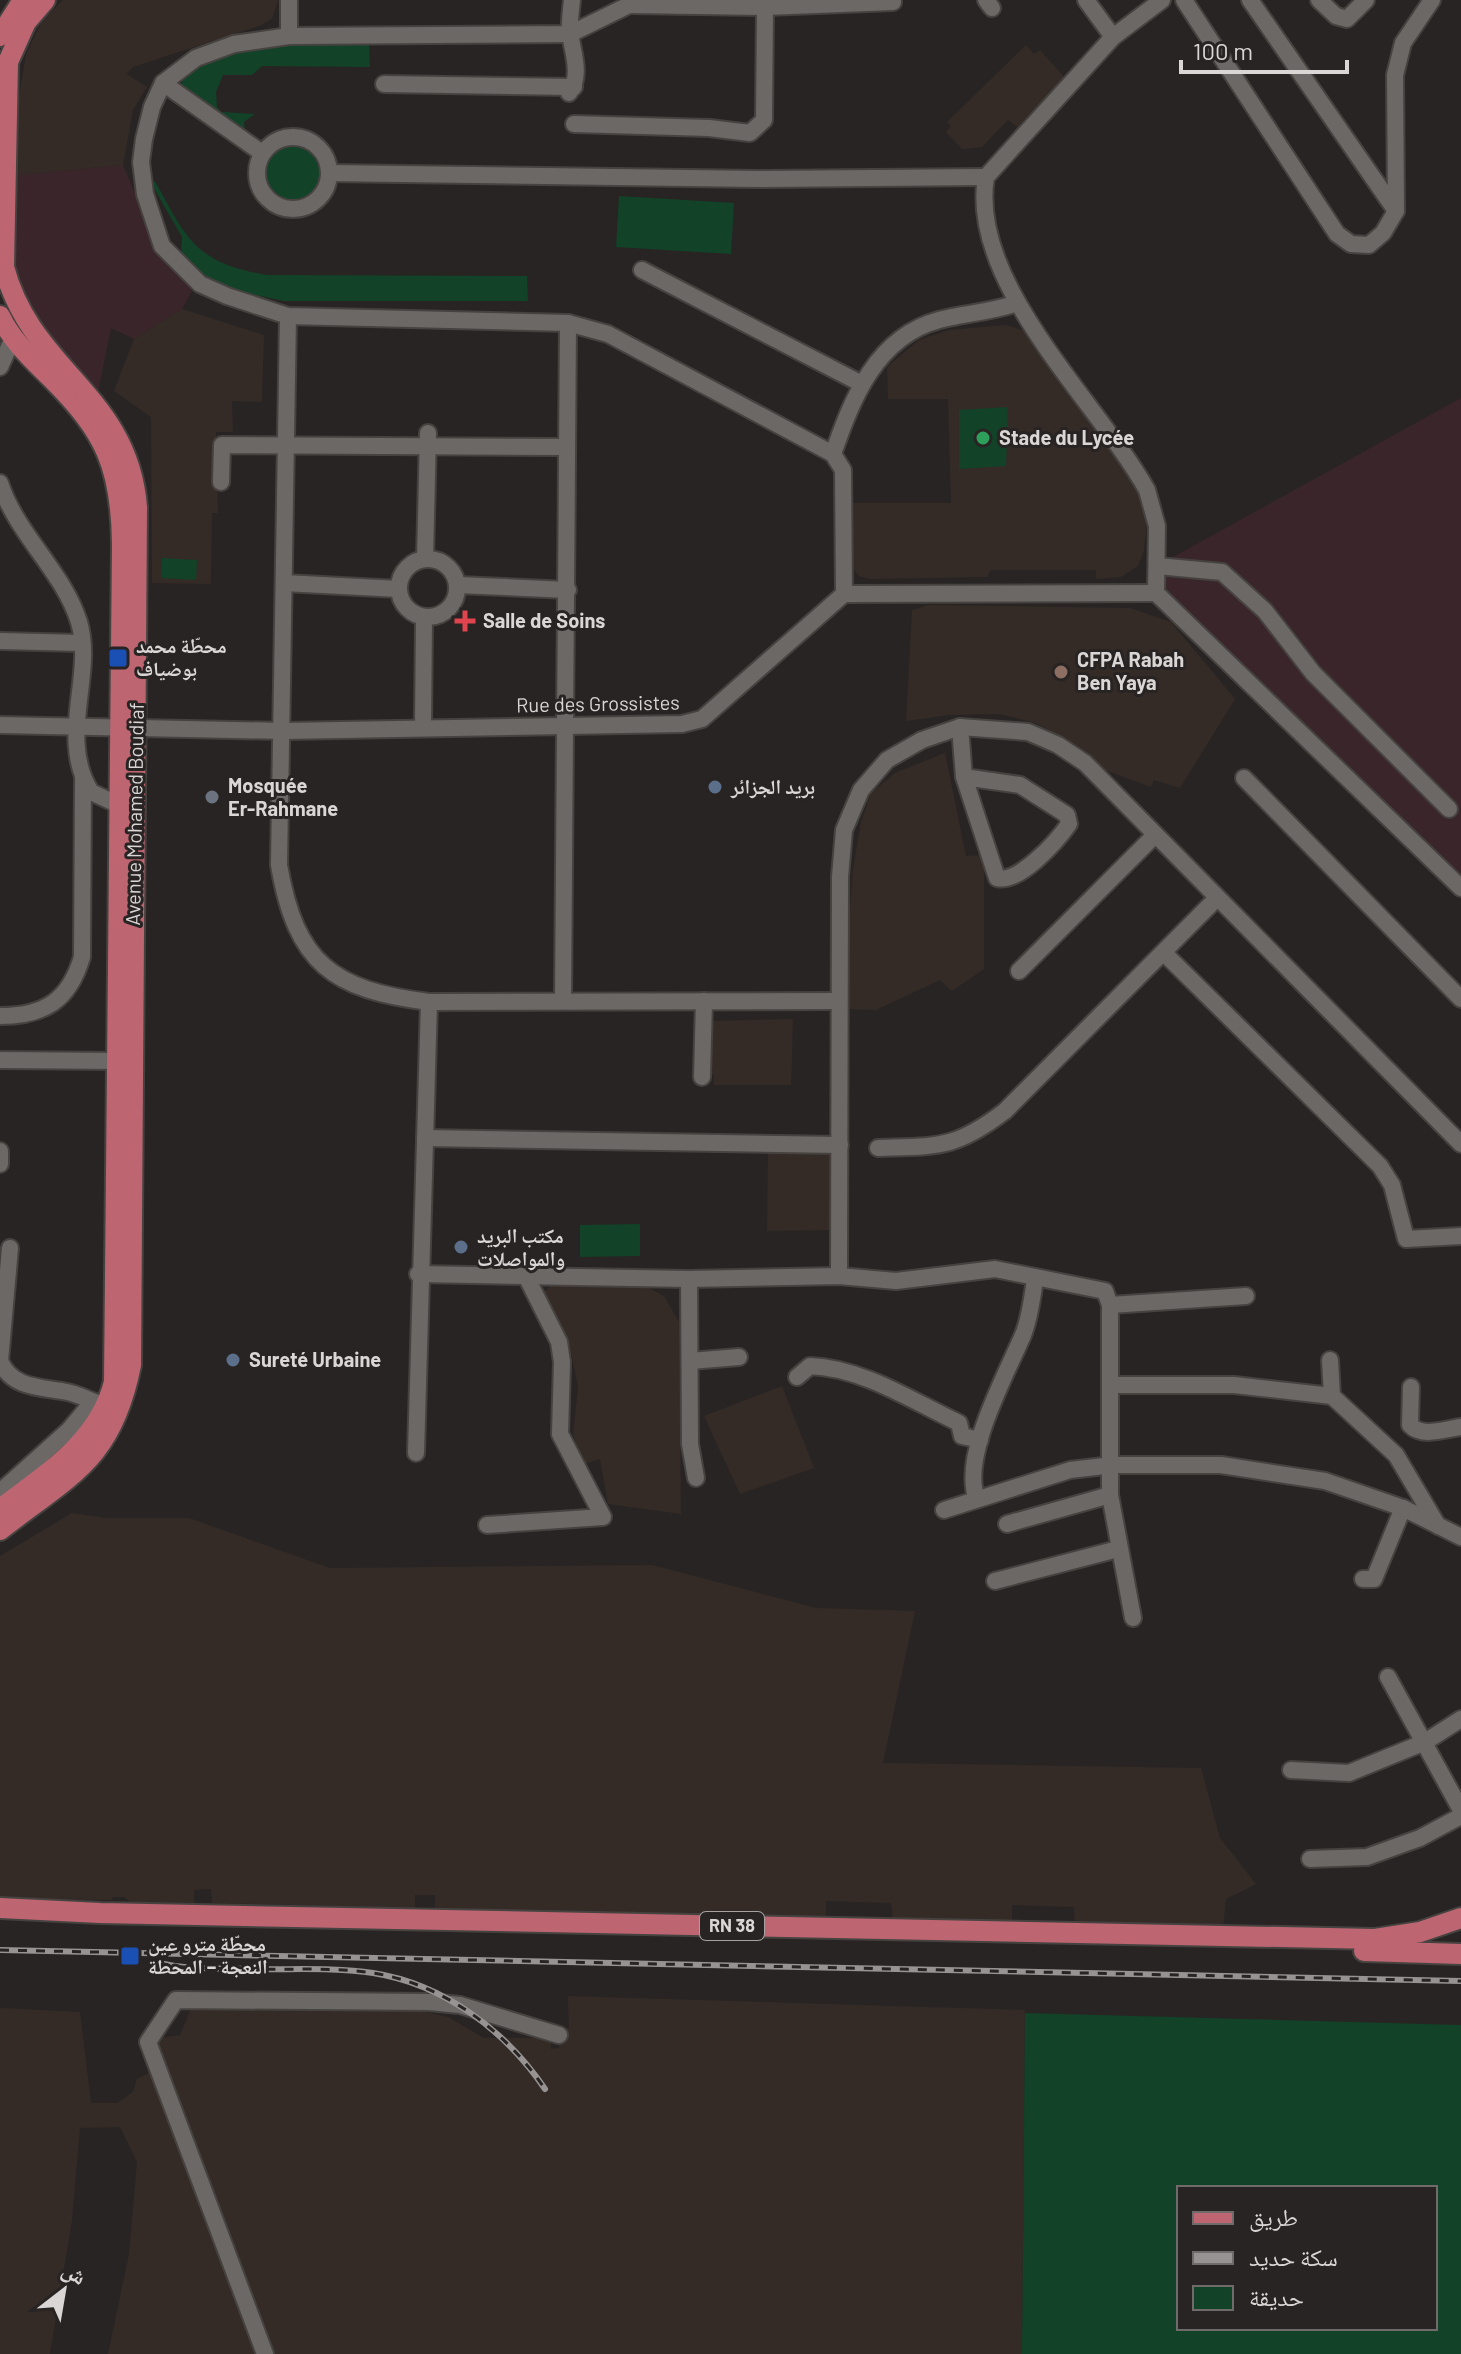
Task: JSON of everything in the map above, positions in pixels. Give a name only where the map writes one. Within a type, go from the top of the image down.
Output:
[{"type":"main road","points":[[0,36],[23,0]]},
{"type":"main road","name":"Avenue Mohamed Boudiaf","points":[[0,1530],[84,1465],[99,1449],[110,1404],[117,1345],[115,1152],[119,805],[128,729],[137,507],[129,460],[108,420],[22,317],[4,267],[8,62],[26,22],[45,0]]},
{"type":"main road","name":"Avenue Mohamed Boudiaf","points":[[0,316],[13,338],[83,410],[101,436],[116,473],[122,502],[128,729],[131,1365],[95,1428],[66,1458],[0,1509]]},
{"type":"main road","name":"RN 38","points":[[0,1908],[116,1914],[1177,1941],[1461,1954]]},
{"type":"main road","name":"RN 38","points":[[0,1917],[100,1923],[1177,1941],[1375,1939],[1420,1932],[1461,1920],[1461,1943]]},
{"type":"street","points":[[289,0],[289,36]]},
{"type":"street","points":[[384,84],[571,91],[576,55],[570,34],[572,0]]},
{"type":"street","points":[[1086,0],[1113,37]]},
{"type":"street","points":[[1156,593],[1157,526],[1147,490],[1017,303],[989,241],[983,203],[986,177],[1113,37],[1162,0]]},
{"type":"street","points":[[1184,0],[1337,234],[1351,244],[1369,245],[1383,233],[1396,211],[1395,75],[1403,43],[1432,0]]},
{"type":"street","points":[[1250,0],[1396,211]]},
{"type":"street","points":[[1319,0],[1336,16],[1347,19],[1366,0]]},
{"type":"street","points":[[893,2],[765,7],[634,2],[570,34],[289,36],[234,44],[196,58],[163,83],[152,107],[141,162],[145,194],[162,246],[200,284],[288,316],[568,323],[608,334],[833,454],[843,470],[844,594],[1156,593],[1461,888]]},
{"type":"street","points":[[574,124],[709,128],[750,133],[759,129],[764,120],[765,7]]},
{"type":"street","points":[[163,83],[262,153]]},
{"type":"street","points":[[305,139],[323,154],[329,173],[324,190],[314,201],[299,208],[277,205],[268,199],[258,181],[262,153],[279,140],[305,139]]},
{"type":"street","points":[[329,173],[758,179],[986,177]]},
{"type":"street","points":[[642,270],[860,383]]},
{"type":"street","points":[[833,454],[860,383],[875,363],[911,333],[935,321],[995,311],[1017,303]]},
{"type":"street","points":[[288,316],[283,446],[284,731],[279,865],[291,921],[326,969],[354,987],[383,996],[429,1002],[838,1001]]},
{"type":"street","points":[[563,1001],[568,323]]},
{"type":"street","points":[[0,367],[13,338]]},
{"type":"street","points":[[221,482],[222,445],[283,446],[427,440],[567,447]]},
{"type":"street","points":[[425,559],[427,440]]},
{"type":"street","points":[[0,483],[15,522],[71,605],[79,623],[81,643],[76,728],[78,764],[83,778],[82,957],[77,974],[60,997],[43,1011],[27,1016],[0,1016]]},
{"type":"street","points":[[425,559],[447,565],[458,585],[453,606],[445,613],[424,618],[403,604],[399,589],[409,566],[425,559]]},
{"type":"street","points":[[1157,566],[1222,572],[1265,611],[1313,673],[1449,809]]},
{"type":"street","points":[[284,583],[399,589]]},
{"type":"street","points":[[458,585],[568,590]]},
{"type":"street","name":"Rue des Grossistes","points":[[0,725],[284,731],[682,724],[702,719],[844,594]]},
{"type":"street","points":[[423,727],[424,618]]},
{"type":"street","points":[[0,641],[81,643]]},
{"type":"street","points":[[960,727],[964,777],[997,878],[1013,878],[1058,839],[1069,824],[1067,815],[1020,785],[964,777]]},
{"type":"street","points":[[839,1276],[838,1001],[844,830],[861,790],[887,760],[922,740],[960,727],[1028,732],[1058,745],[1085,763],[1461,1144]]},
{"type":"street","name":"Avenue Mohamed Boudiaf","points":[[83,778],[95,796],[119,805]]},
{"type":"street","points":[[1244,778],[1461,999]]},
{"type":"street","points":[[1019,971],[1154,836]]},
{"type":"street","points":[[878,1148],[935,1146],[967,1138],[1005,1111],[1217,898]]},
{"type":"street","points":[[1164,953],[1380,1166],[1392,1185],[1406,1239],[1461,1236]]},
{"type":"street","points":[[702,1077],[704,1001]]},
{"type":"street","points":[[416,1453],[418,1274],[429,1002]]},
{"type":"street","points":[[0,1060],[118,1061]]},
{"type":"street","points":[[425,1138],[840,1145]]},
{"type":"street","points":[[0,1151],[0,1164]]},
{"type":"street","points":[[10,1248],[0,1361],[4,1371],[29,1386],[70,1392],[110,1404]]},
{"type":"street","points":[[418,1274],[689,1279],[839,1276],[896,1281],[995,1269],[1035,1280],[1105,1291],[1110,1305],[1112,1385],[1113,1465],[1110,1495],[1133,1618]]},
{"type":"street","points":[[487,1525],[603,1517],[560,1434],[562,1362],[559,1342],[526,1276]]},
{"type":"street","points":[[689,1279],[690,1444],[696,1478]]},
{"type":"street","points":[[977,1499],[970,1483],[980,1440],[1024,1332],[1035,1280]]},
{"type":"street","points":[[1110,1305],[1246,1296]]},
{"type":"street","points":[[690,1361],[739,1357]]},
{"type":"street","points":[[1330,1360],[1332,1396]]},
{"type":"street","points":[[797,1377],[810,1366],[870,1379],[959,1423],[962,1436],[980,1440]]},
{"type":"street","points":[[1112,1385],[1234,1385],[1332,1396],[1396,1455],[1438,1526]]},
{"type":"street","points":[[1411,1387],[1410,1425],[1414,1429],[1420,1432],[1461,1427]]},
{"type":"street","points":[[0,1492],[69,1430],[90,1405],[110,1404]]},
{"type":"street","points":[[944,1510],[1070,1470],[1113,1465],[1221,1465],[1325,1481],[1403,1508],[1461,1537]]},
{"type":"street","points":[[1007,1524],[1110,1495]]},
{"type":"street","points":[[1363,1579],[1374,1579],[1403,1508]]},
{"type":"street","points":[[995,1581],[1118,1549]]},
{"type":"street","points":[[1388,1677],[1461,1810]]},
{"type":"street","points":[[1291,1770],[1349,1773],[1425,1742],[1461,1719]]},
{"type":"street","points":[[1310,1859],[1367,1857],[1420,1838],[1461,1816]]},
{"type":"street","points":[[265,2354],[148,2042],[176,2000],[429,2002],[460,2005],[559,2035]]},
{"type":"shaded area","points":[[63,0],[278,0],[272,19],[259,26],[133,67],[126,74],[147,87],[133,110],[123,165],[6,176],[26,54],[42,21]]},
{"type":"shaded area","points":[[1026,45],[1034,54],[1040,50],[1065,78],[1017,127],[1008,120],[982,147],[962,149],[946,132],[951,126],[947,122]]},
{"type":"shaded area","points":[[123,165],[156,243],[192,291],[182,309],[134,339],[111,328],[98,392],[22,308],[13,283],[6,176]]},
{"type":"shaded area","points":[[182,309],[264,335],[262,402],[232,401],[233,432],[216,432],[218,513],[212,513],[211,584],[152,583],[151,417],[114,391],[134,339]]},
{"type":"shaded area","points":[[1005,325],[1026,331],[1035,340],[1140,489],[1148,516],[1144,550],[1138,566],[1121,577],[1096,579],[1096,570],[991,570],[987,577],[869,579],[859,576],[854,570],[851,503],[951,503],[948,399],[888,399],[887,367],[919,340],[949,330]]},
{"type":"shaded area","points":[[1461,398],[1461,876],[1156,593],[1157,566]]},
{"type":"shaded area","name":"CFPA Rabah Ben Yaya","points":[[928,605],[1130,608],[1171,622],[1235,699],[1180,788],[1154,780],[1151,787],[1099,768],[1070,742],[1036,723],[999,714],[950,715],[906,721],[912,610]]},
{"type":"shaded area","points":[[945,753],[966,856],[984,855],[984,969],[952,991],[940,980],[876,1010],[843,1009],[853,869],[861,822],[871,793],[895,773]]},
{"type":"shaded area","points":[[793,1019],[791,1085],[714,1085],[714,1075],[707,1074],[709,1021]]},
{"type":"shaded area","points":[[768,1150],[829,1152],[830,1230],[767,1231]]},
{"type":"shaded area","points":[[551,1286],[645,1286],[664,1296],[679,1322],[681,1514],[608,1504],[600,1459],[584,1464],[573,1435],[578,1387],[571,1352],[544,1292]]},
{"type":"shaded area","points":[[782,1386],[814,1468],[740,1494],[704,1416]]},
{"type":"shaded area","points":[[72,1513],[107,1518],[189,1518],[330,1568],[652,1565],[816,1608],[915,1611],[883,1763],[1201,1768],[1220,1838],[1256,1884],[1226,1899],[1223,1928],[1075,1924],[1074,1907],[1012,1905],[1012,1923],[893,1920],[891,1903],[826,1901],[826,1921],[435,1908],[435,1895],[415,1895],[415,1908],[212,1903],[211,1889],[194,1890],[194,1906],[133,1906],[125,1897],[113,1897],[112,1900],[0,1899],[0,1556]]},
{"type":"shaded area","points":[[568,1996],[1025,2010],[1022,2354],[108,2354],[129,2254],[137,2162],[120,2127],[80,2128],[72,2220],[50,2354],[0,2354],[0,2008],[80,2012],[91,2103],[117,2103],[133,2092],[137,2079],[149,2073],[138,2041],[180,2035],[193,2004],[412,2009],[448,2017],[484,2038],[551,2038],[551,2049],[559,2048],[558,2030],[569,2028]]},
{"type":"green space","points":[[297,43],[369,44],[370,67],[262,66],[252,75],[223,75],[216,92],[217,107],[221,112],[255,114],[244,122],[245,131],[181,86],[186,75],[213,60],[250,50]]},
{"type":"green space","points":[[292,146],[312,154],[320,174],[312,194],[292,202],[272,194],[264,174],[272,154]]},
{"type":"green space","points":[[155,181],[186,234],[196,246],[224,264],[267,275],[527,276],[528,301],[284,301],[227,289],[201,277],[181,258],[182,237],[152,185]]},
{"type":"green space","points":[[619,196],[734,203],[731,254],[616,247]]},
{"type":"green space","name":"Stade du Lycée","points":[[1008,407],[1006,466],[959,469],[959,410]]},
{"type":"green space","points":[[162,558],[197,560],[196,580],[161,578]]},
{"type":"green space","points":[[640,1224],[640,1256],[580,1257],[580,1225]]},
{"type":"green space","points":[[1025,2013],[1461,2025],[1461,2354],[1022,2354]]},
{"type":"railway","points":[[0,1950],[1461,1981]]},
{"type":"railway","points":[[159,1963],[205,1968],[343,1970],[399,1979],[448,1999],[471,2013],[512,2048],[545,2089]]},
{"type":"place","name":"Stade du Lycée","points":[[983,438]]},
{"type":"place","name":"Salle de Soins","points":[[465,621]]},
{"type":"place","name":"محطّة محمد بوضياف","points":[[118,658]]},
{"type":"place","name":"CFPA Rabah Ben Yaya","points":[[1061,672]]},
{"type":"place","name":"بريد الجزائر","points":[[715,787]]},
{"type":"place","name":"Mosquée Er-Rahmane","points":[[212,797]]},
{"type":"place","name":"مكتب البريد والمواصلات","points":[[461,1247]]},
{"type":"place","name":"Sureté Urbaine","points":[[233,1360]]},
{"type":"place","name":"محطّة مترو عين النعجة – المحطة","points":[[130,1956]]}]
